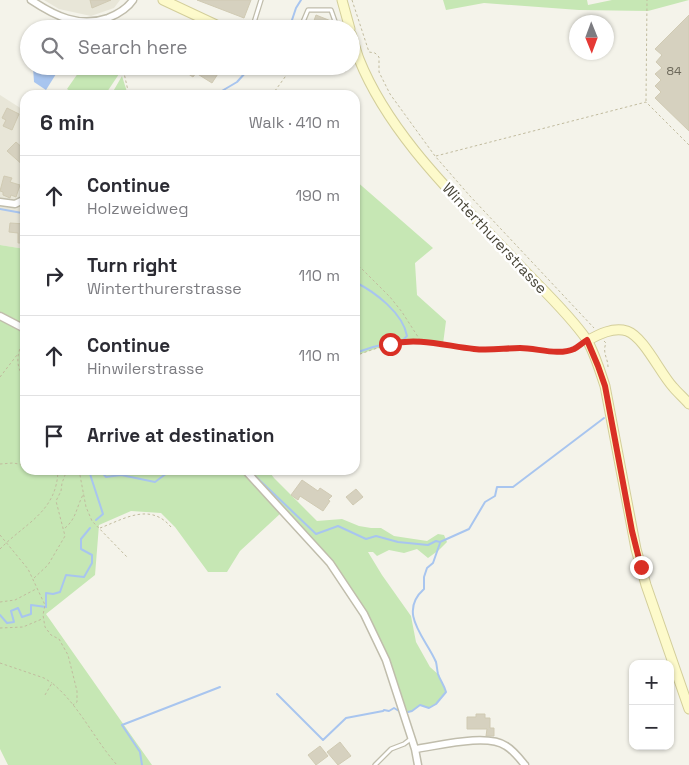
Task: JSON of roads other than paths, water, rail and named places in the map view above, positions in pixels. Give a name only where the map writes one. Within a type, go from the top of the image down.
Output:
[{"type":"main road","points":[[163,0],[206,20]]},
{"type":"main road","points":[[342,0],[348,20]]},
{"type":"main road","name":"Winterthurerstrasse","points":[[360,68],[381,103],[408,141],[587,340],[605,386],[636,549],[646,585],[689,709]]},
{"type":"main road","points":[[587,340],[614,330],[628,331],[639,340],[672,387],[689,404]]},
{"type":"street","points":[[31,0],[52,13],[72,20]]},
{"type":"street","points":[[105,20],[122,11],[133,0]]},
{"type":"street","points":[[0,202],[16,204],[20,202]]},
{"type":"street","points":[[0,316],[20,326]]},
{"type":"street","points":[[250,475],[330,562],[359,606],[386,660],[412,738],[418,765]]},
{"type":"street","points":[[415,749],[485,740],[506,745],[526,765]]},
{"type":"lane","points":[[255,20],[261,0]]},
{"type":"lane","points":[[304,20],[308,10],[331,10],[335,20]]},
{"type":"lane","points":[[375,765],[391,749],[402,746],[412,738]]},
{"type":"water","points":[[34,75],[55,75],[46,90],[34,82]]},
{"type":"waterway","points":[[292,20],[301,0]]},
{"type":"waterway","points":[[223,90],[237,82],[243,75]]},
{"type":"waterway","points":[[0,209],[20,213]]},
{"type":"waterway","points":[[360,285],[379,297],[394,311],[400,319],[407,336],[403,340],[360,351]]},
{"type":"waterway","points":[[254,475],[316,534],[338,526],[366,539],[376,536],[398,542],[428,545],[436,541],[440,542],[469,529],[485,502],[495,496],[497,487],[513,487],[604,418]]},
{"type":"waterway","points":[[90,475],[103,514],[96,520]]},
{"type":"waterway","points":[[104,475],[106,477],[121,475]]},
{"type":"waterway","points":[[121,475],[155,482],[164,475]]},
{"type":"waterway","points":[[0,615],[7,623],[14,622],[11,611],[18,608],[22,617],[31,614],[31,605],[46,607],[46,593],[60,592],[66,575],[84,577],[92,563],[92,555],[81,549],[81,539],[90,528]]},
{"type":"waterway","points":[[408,712],[420,705],[429,708],[436,704],[446,692],[438,674],[436,662],[413,616],[416,598],[424,589],[424,577],[427,568],[433,563],[440,543]]},
{"type":"waterway","points":[[142,765],[140,752],[122,725],[220,687]]},
{"type":"waterway","points":[[277,694],[323,740],[346,718],[384,710],[389,711],[394,708],[399,711]]}]
